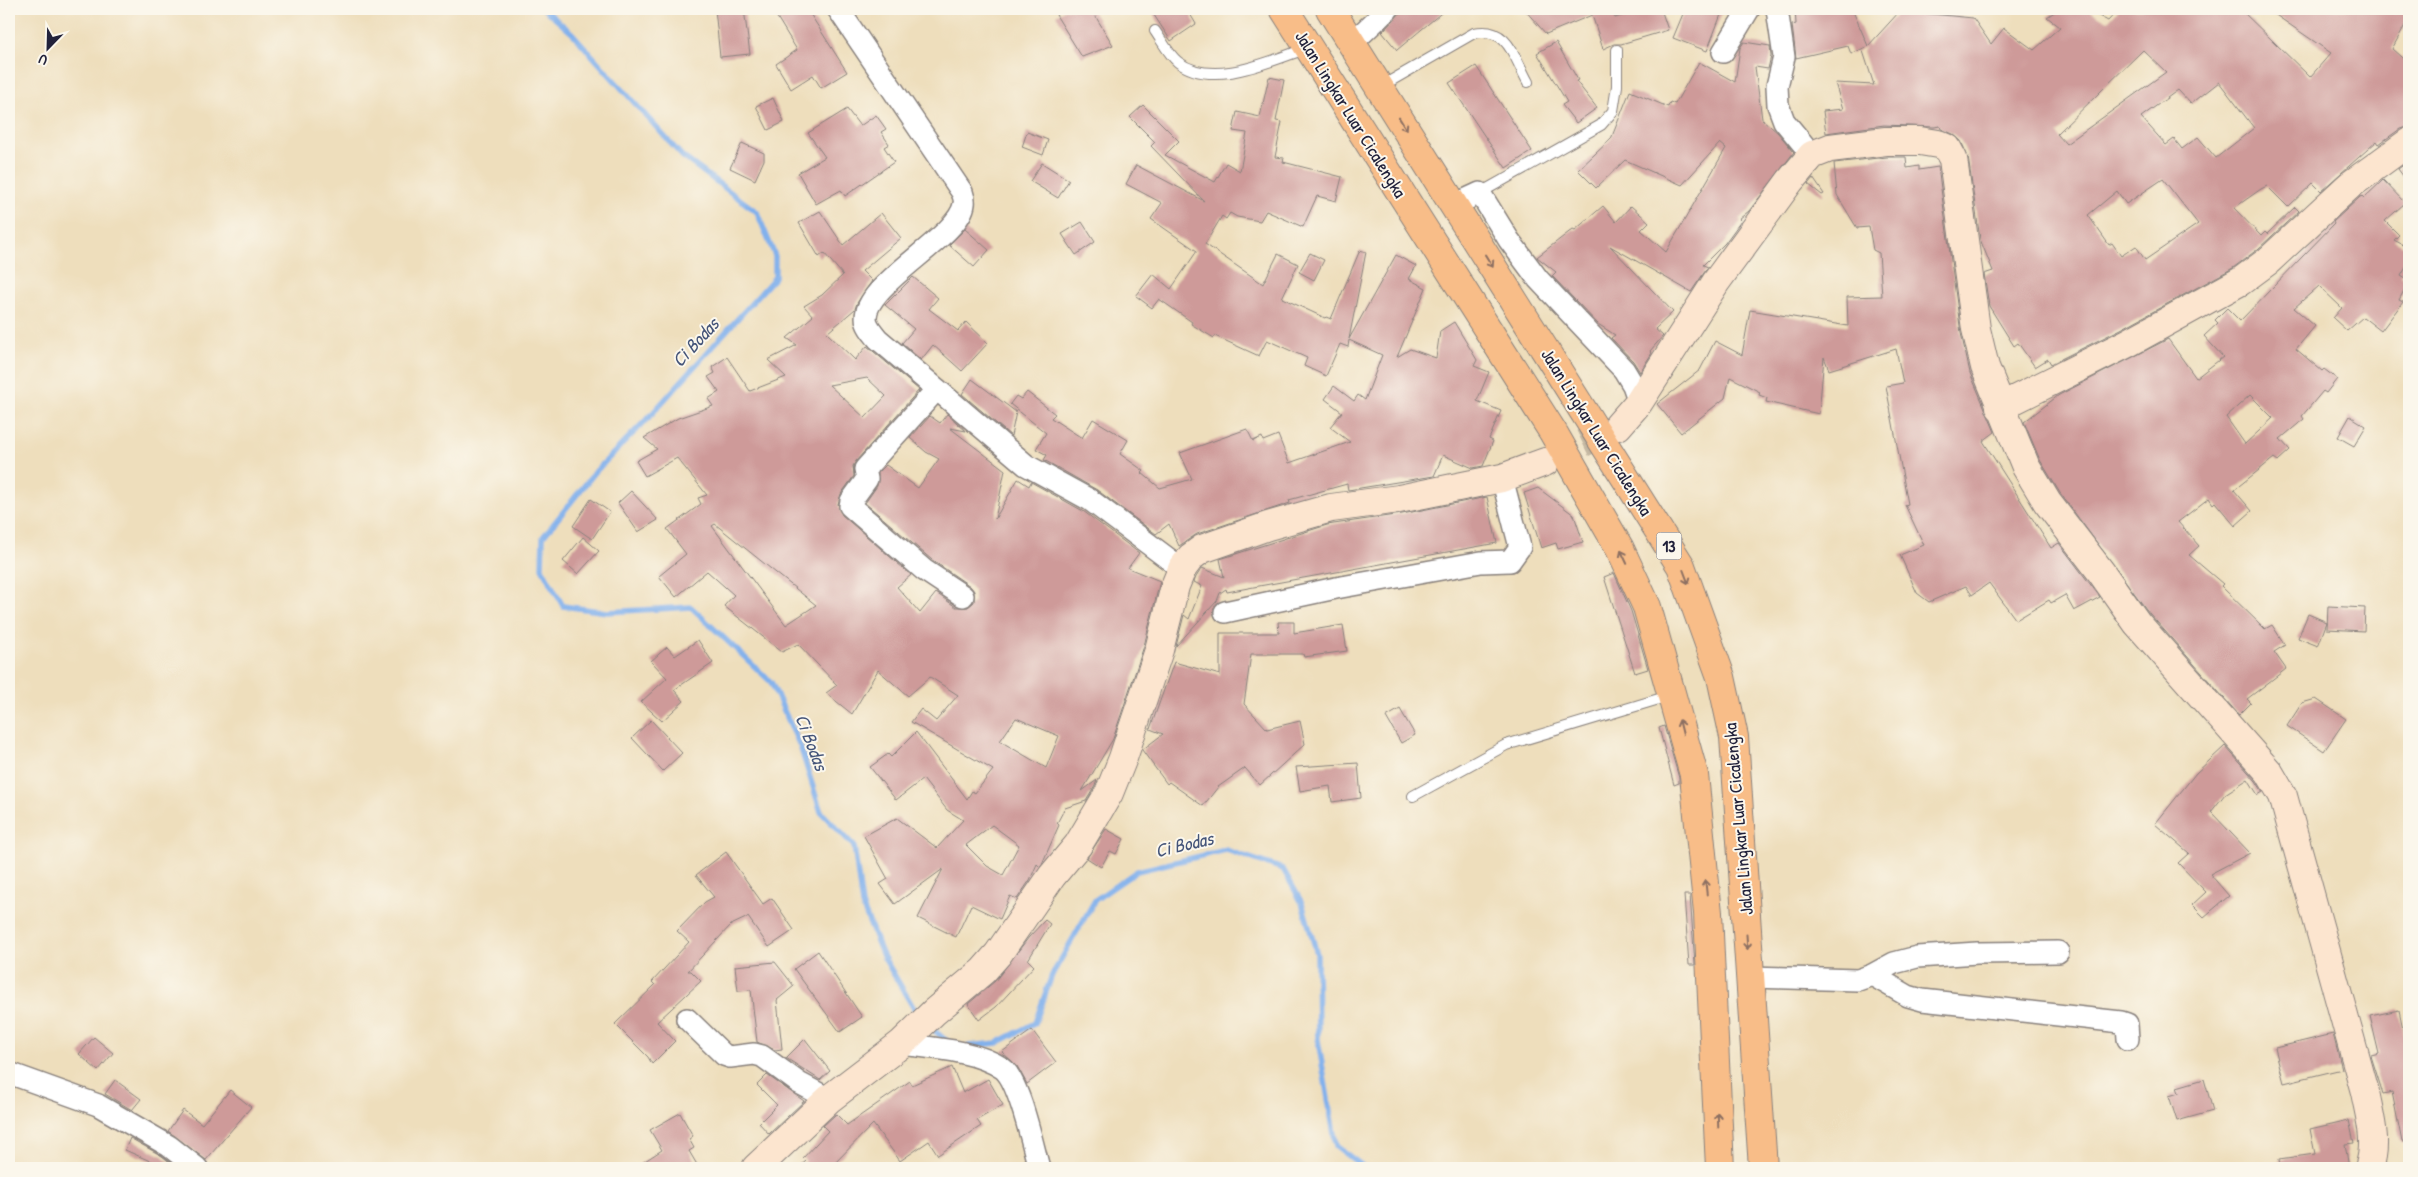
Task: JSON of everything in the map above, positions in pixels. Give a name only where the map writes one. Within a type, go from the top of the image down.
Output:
[{"type":"highway","name":"Jalan Lingkar Luar Cicalengka","points":[[1284,9],[1553,432],[1620,549],[1647,607],[1673,694],[1694,776],[1708,913],[1720,1168]]},
{"type":"highway","name":"Jalan Lingkar Luar Cicalengka","points":[[1330,9],[1682,566],[1700,611],[1721,677],[1734,737],[1762,1168]]},
{"type":"street","points":[[838,9],[962,192],[964,204],[956,221],[874,296],[867,314],[866,323],[878,339],[1026,465],[1090,500],[1182,569]]},
{"type":"street","points":[[1352,44],[1388,9]]},
{"type":"street","points":[[1723,52],[1749,9]]},
{"type":"street","points":[[1777,9],[1784,57],[1777,86],[1778,105],[1784,121],[1812,155]]},
{"type":"street","points":[[1618,426],[1639,402],[1716,282],[1790,181],[1812,155],[1830,148],[1886,142],[1920,142],[1938,144],[1947,148],[1953,159],[1976,329],[1985,366],[2000,407],[2026,467],[2046,502],[2101,572],[2137,624],[2270,772],[2283,796],[2365,1092],[2374,1135],[2373,1153],[2369,1168]]},
{"type":"street","points":[[2000,407],[2128,343],[2241,281],[2268,261],[2350,184],[2409,142]]},
{"type":"street","points":[[1454,206],[1480,193],[1509,240],[1538,279],[1624,370],[1633,385],[1639,402]]},
{"type":"street","points":[[937,389],[865,469],[867,479],[851,501],[850,506],[924,570],[963,596]]},
{"type":"street","points":[[756,1168],[829,1099],[917,1029],[983,971],[998,954],[1052,876],[1078,845],[1109,793],[1123,758],[1159,650],[1174,586],[1182,569],[1202,549],[1268,526],[1332,508],[1399,499],[1502,478],[1545,462]]},
{"type":"street","points":[[1225,612],[1336,588],[1481,562],[1510,561],[1520,547],[1502,478]]},
{"type":"street","points":[[1750,976],[1858,980],[1894,963],[1918,957],[1977,953],[2058,952]]},
{"type":"street","points":[[1872,975],[1908,996],[1922,1000],[2121,1022],[2127,1024],[2129,1028],[2128,1038]]},
{"type":"street","points":[[687,1019],[724,1055],[730,1057],[754,1054],[762,1056],[799,1083],[829,1099]]},
{"type":"street","points":[[917,1029],[950,1051],[972,1056],[1003,1068],[1016,1088],[1039,1168]]},
{"type":"street","points":[[9,1073],[98,1105],[169,1146],[197,1168]]},
{"type":"lane","points":[[1380,87],[1474,33],[1488,30],[1505,39],[1528,82]]},
{"type":"lane","points":[[1155,31],[1178,62],[1200,73],[1220,74],[1247,68],[1309,48]]},
{"type":"lane","points":[[1480,193],[1601,125],[1613,111],[1617,86],[1617,50]]},
{"type":"lane","points":[[1413,796],[1506,745],[1673,694]]},
{"type":"building","points":[[715,9],[744,9],[750,54],[720,57]]},
{"type":"building","points":[[772,9],[807,9],[847,72],[821,88],[813,75],[791,89],[776,64],[797,50]]},
{"type":"building","points":[[1065,9],[1091,9],[1113,45],[1082,57],[1056,15]]},
{"type":"building","points":[[1150,9],[1187,9],[1196,24],[1171,41]]},
{"type":"building","points":[[1404,9],[1446,9],[1397,50],[1382,32]]},
{"type":"building","points":[[1524,9],[1612,9],[1615,18],[1645,9],[1661,9],[1668,30],[1621,44],[1614,44],[1603,49],[1592,15],[1546,34]]},
{"type":"building","points":[[1685,9],[1713,9],[1722,12],[1707,51],[1673,38]]},
{"type":"building","points":[[1795,9],[1852,9],[1868,46],[1900,11],[1973,18],[1991,44],[2004,28],[2034,50],[2060,27],[2047,17],[2059,9],[2086,9],[2108,21],[2119,9],[2240,9],[2310,77],[2331,53],[2267,9],[2404,9],[2409,12],[2409,18],[2392,49],[2409,64],[2409,127],[2400,129],[2379,144],[2377,141],[2321,191],[2313,183],[2288,207],[2267,186],[2261,189],[2234,208],[2261,236],[2265,232],[2267,234],[2295,207],[2299,211],[2258,249],[2233,268],[2121,329],[2051,364],[2048,359],[2035,367],[2018,343],[2014,346],[1989,306],[1984,274],[1993,271],[1980,239],[1968,157],[1961,141],[1953,134],[1941,129],[1940,126],[1884,125],[1826,133],[1823,111],[1843,109],[1835,83],[1874,85],[1863,51],[1866,47],[1851,54],[1848,46],[1796,58],[1792,25],[1796,24]],"holes":[[[2143,50],[2166,72],[2066,144],[2057,134]],[[2219,82],[2254,128],[2216,158],[2198,137],[2182,149],[2174,139],[2166,145],[2141,117],[2178,90],[2191,104]],[[2163,179],[2198,224],[2145,260],[2136,246],[2121,256],[2112,243],[2109,245],[2088,215],[2117,191],[2126,204]]]},
{"type":"building","points":[[1556,42],[1578,80],[1576,81],[1597,108],[1576,123],[1562,105],[1567,102],[1537,53]]},
{"type":"building","points":[[1744,42],[1770,46],[1771,56],[1768,69],[1755,67],[1762,119],[1778,133],[1794,152],[1749,211],[1739,219],[1741,221],[1725,243],[1703,265],[1708,267],[1691,292],[1610,246],[1673,312],[1655,329],[1663,336],[1650,351],[1652,353],[1640,372],[1633,361],[1611,338],[1615,335],[1598,324],[1552,276],[1556,272],[1537,257],[1573,229],[1575,230],[1603,206],[1616,222],[1631,206],[1649,222],[1641,230],[1666,252],[1726,148],[1720,143],[1682,185],[1625,160],[1596,188],[1578,170],[1611,139],[1630,91],[1668,107],[1670,102],[1675,104],[1699,62],[1735,82],[1740,48]]},
{"type":"building","points":[[1476,66],[1532,151],[1506,168],[1449,83]]},
{"type":"building","points":[[1269,77],[1284,80],[1276,121],[1282,122],[1275,157],[1284,158],[1283,162],[1342,177],[1336,201],[1317,196],[1303,227],[1266,211],[1260,221],[1237,217],[1230,213],[1226,219],[1222,216],[1205,244],[1263,284],[1278,254],[1298,264],[1282,298],[1331,319],[1360,250],[1366,252],[1349,339],[1396,255],[1416,266],[1409,279],[1426,288],[1397,357],[1410,349],[1436,358],[1440,331],[1454,322],[1477,360],[1474,366],[1489,372],[1477,401],[1501,411],[1489,439],[1493,441],[1483,466],[1473,468],[1443,455],[1434,476],[1348,490],[1347,484],[1289,500],[1290,503],[1197,534],[1179,546],[1169,524],[1156,534],[1097,490],[1044,460],[1047,455],[1036,449],[1046,433],[1010,404],[1016,396],[1021,399],[1027,392],[1055,414],[1051,418],[1082,438],[1093,419],[1128,440],[1120,454],[1144,471],[1142,473],[1160,488],[1192,479],[1180,453],[1247,429],[1253,441],[1262,437],[1263,441],[1278,435],[1289,463],[1350,442],[1330,427],[1342,412],[1325,399],[1334,386],[1354,401],[1358,395],[1365,400],[1382,355],[1349,340],[1348,347],[1340,344],[1326,376],[1304,366],[1307,358],[1267,340],[1259,356],[1215,336],[1214,338],[1191,324],[1192,322],[1159,299],[1152,308],[1136,296],[1153,274],[1171,289],[1197,251],[1151,219],[1162,203],[1126,184],[1136,165],[1204,201],[1151,146],[1155,142],[1130,117],[1143,105],[1179,141],[1165,155],[1215,182],[1226,163],[1240,171],[1247,133],[1233,131],[1237,112],[1260,117]]},
{"type":"building","points":[[773,98],[784,122],[768,130],[756,106]]},
{"type":"building","points":[[847,109],[860,126],[876,115],[886,129],[881,132],[889,144],[884,147],[894,162],[845,196],[841,190],[816,204],[798,173],[825,157],[808,133]]},
{"type":"building","points":[[1027,132],[1048,140],[1043,155],[1022,147]]},
{"type":"building","points":[[742,143],[764,153],[764,160],[755,180],[730,168]]},
{"type":"building","points":[[1887,157],[1906,157],[1907,168],[1919,166],[1919,170],[1938,167],[1961,333],[1970,373],[1995,432],[1983,441],[2051,548],[2059,543],[2100,597],[2074,611],[2065,595],[2051,603],[2049,600],[2016,620],[1989,583],[1972,595],[1966,586],[1929,602],[1917,593],[1900,555],[1924,545],[1905,505],[1908,504],[1886,386],[1903,383],[1896,349],[1829,370],[1824,357],[1819,414],[1766,402],[1767,398],[1759,395],[1760,392],[1730,377],[1725,398],[1681,433],[1657,404],[1700,370],[1715,341],[1742,355],[1750,310],[1848,326],[1847,297],[1882,296],[1879,253],[1873,250],[1869,227],[1857,228],[1837,195],[1834,163]]},
{"type":"building","points":[[2409,161],[2409,184],[2398,169]]},
{"type":"building","points":[[1042,163],[1069,180],[1058,198],[1030,181]]},
{"type":"building","points":[[1813,178],[1824,194],[1822,195],[1808,184]]},
{"type":"building","points":[[2383,180],[2405,203],[2385,221],[2399,235],[2394,240],[2409,248],[2409,262],[2401,276],[2409,281],[2399,300],[2403,302],[2381,331],[2363,317],[2347,331],[2333,318],[2342,308],[2319,286],[2294,308],[2315,326],[2296,349],[2322,371],[2324,369],[2337,379],[2326,393],[2323,391],[2302,416],[2304,419],[2280,439],[2290,450],[2278,461],[2274,458],[2234,490],[2252,511],[2235,526],[2215,502],[2213,504],[2209,498],[2178,522],[2199,546],[2189,555],[2223,584],[2221,586],[2265,629],[2272,625],[2285,645],[2274,652],[2286,669],[2247,699],[2251,703],[2239,715],[2149,613],[2060,493],[2040,460],[2024,422],[2059,395],[2168,339],[2196,378],[2223,357],[2204,336],[2218,323],[2215,320],[2227,308],[2240,321],[2334,224],[2333,222],[2360,197],[2364,198]],"holes":[[[2250,395],[2273,418],[2245,444],[2226,417]]]},
{"type":"building","points":[[820,211],[843,245],[881,213],[901,238],[862,271],[872,281],[855,309],[827,333],[855,360],[867,346],[919,390],[856,461],[853,466],[854,476],[841,494],[838,504],[842,515],[911,575],[897,587],[920,613],[936,593],[956,607],[968,607],[974,602],[974,591],[970,586],[932,560],[865,503],[877,486],[878,473],[886,465],[918,488],[939,459],[926,452],[910,438],[930,416],[940,423],[947,414],[966,431],[950,428],[1005,470],[995,519],[1018,479],[1029,486],[1031,482],[1083,511],[1139,553],[1128,568],[1160,581],[1144,646],[1113,739],[1082,791],[1097,780],[1095,786],[1086,801],[1065,808],[1057,823],[1059,825],[1042,864],[1040,867],[1037,864],[1030,880],[1017,899],[1010,896],[1000,919],[971,905],[956,937],[918,918],[943,869],[895,904],[880,884],[888,879],[864,836],[897,818],[937,848],[963,820],[947,810],[923,779],[896,800],[870,767],[888,754],[891,757],[916,732],[967,799],[972,791],[975,793],[993,770],[911,722],[921,709],[936,721],[958,695],[930,677],[908,696],[878,670],[852,714],[826,693],[837,685],[798,644],[782,652],[724,606],[734,595],[707,571],[676,597],[659,576],[686,554],[667,529],[701,504],[698,498],[707,495],[677,458],[645,476],[636,461],[657,449],[644,438],[678,418],[713,406],[708,399],[719,392],[708,377],[715,373],[712,367],[727,357],[750,391],[786,377],[768,360],[797,345],[787,338],[813,316],[804,306],[822,295],[843,275],[824,253],[819,257],[799,223]],"holes":[[[867,378],[886,396],[865,418],[829,385]],[[715,524],[816,605],[786,625],[712,526]],[[1016,718],[1059,736],[1046,768],[1000,741]],[[992,825],[1019,845],[1003,875],[987,866],[966,845]]]},
{"type":"building","points":[[1082,222],[1095,242],[1076,255],[1062,234]]},
{"type":"building","points":[[965,229],[989,250],[974,267],[949,245]]},
{"type":"building","points":[[1310,253],[1324,260],[1314,280],[1299,272]]},
{"type":"building","points":[[913,277],[938,298],[929,309],[958,331],[966,322],[988,343],[962,371],[933,345],[921,360],[902,343],[914,329],[885,305]]},
{"type":"building","points":[[972,379],[1016,412],[1011,436],[962,394]]},
{"type":"building","points":[[2350,416],[2366,426],[2354,446],[2338,437]]},
{"type":"building","points":[[1538,488],[1574,515],[1583,542],[1558,549],[1556,543],[1541,548],[1524,493]]},
{"type":"building","points":[[631,491],[658,520],[638,532],[618,503]]},
{"type":"building","points":[[1487,497],[1497,543],[1227,592],[1226,589],[1220,593],[1217,601],[1176,646],[1184,615],[1189,619],[1202,586],[1194,582],[1196,577],[1202,568],[1224,577],[1220,559],[1327,525],[1402,514]]},
{"type":"building","points":[[591,499],[610,512],[592,539],[573,526]]},
{"type":"building","points":[[583,537],[599,551],[578,574],[563,561]]},
{"type":"building","points":[[1614,573],[1631,611],[1648,669],[1635,673],[1604,577]]},
{"type":"building","points":[[2328,606],[2365,608],[2364,631],[2327,629]]},
{"type":"building","points":[[2308,614],[2327,622],[2318,646],[2298,638]]},
{"type":"building","points":[[1278,622],[1294,622],[1294,633],[1343,625],[1347,651],[1304,657],[1303,654],[1251,654],[1244,704],[1267,729],[1300,721],[1305,744],[1260,785],[1245,768],[1218,787],[1203,806],[1169,782],[1167,784],[1142,750],[1163,734],[1150,729],[1174,662],[1220,675],[1220,633],[1279,633]]},
{"type":"building","points":[[698,640],[713,663],[674,690],[684,701],[662,721],[641,702],[667,678],[651,661],[667,647],[675,656]]},
{"type":"building","points":[[2316,699],[2346,719],[2324,751],[2287,726],[2302,703]]},
{"type":"building","points":[[1400,709],[1415,735],[1401,743],[1386,717]]},
{"type":"building","points":[[651,720],[682,753],[663,771],[632,738]]},
{"type":"building","points":[[1664,726],[1679,778],[1679,783],[1674,785],[1659,728]]},
{"type":"building","points":[[2225,746],[2256,781],[2263,792],[2258,795],[2248,779],[2225,794],[2211,812],[2250,853],[2210,874],[2229,896],[2204,917],[2192,905],[2206,892],[2178,863],[2189,853],[2155,824],[2196,773]]},
{"type":"building","points":[[1358,763],[1361,798],[1332,802],[1330,786],[1300,791],[1296,767]]},
{"type":"building","points":[[1106,829],[1124,839],[1116,854],[1110,851],[1101,867],[1087,858]]},
{"type":"building","points":[[726,852],[763,904],[772,898],[794,930],[769,947],[748,917],[731,925],[688,971],[691,971],[701,981],[657,1022],[675,1041],[652,1064],[648,1057],[615,1024],[655,985],[652,982],[689,942],[677,931],[705,902],[714,897],[696,875]]},
{"type":"building","points":[[1684,895],[1690,895],[1695,965],[1689,965]]},
{"type":"building","points":[[1045,920],[1050,924],[1028,960],[1034,966],[996,1007],[979,1020],[968,1004],[995,981],[1029,937]]},
{"type":"building","points":[[818,951],[862,1017],[840,1032],[794,969]]},
{"type":"building","points":[[775,962],[794,986],[777,1000],[782,1049],[775,1050],[757,1042],[751,990],[738,991],[735,966]]},
{"type":"building","points":[[2399,1010],[2407,1048],[2409,1047],[2409,1141],[2402,1142],[2392,1092],[2383,1094],[2371,1056],[2379,1054],[2370,1016]]},
{"type":"building","points":[[1032,1030],[1056,1062],[1027,1084],[1017,1066],[1002,1052]]},
{"type":"building","points":[[2333,1034],[2342,1069],[2284,1083],[2275,1048]]},
{"type":"building","points":[[94,1037],[113,1053],[98,1071],[79,1054]]},
{"type":"building","points":[[805,1039],[830,1071],[820,1080],[786,1058]]},
{"type":"building","points":[[952,1067],[963,1093],[988,1079],[1003,1105],[977,1120],[981,1126],[938,1155],[929,1141],[900,1161],[873,1124],[830,1168],[798,1168],[806,1161],[803,1158],[828,1131],[823,1126],[836,1114],[847,1125],[910,1081],[912,1085]]},
{"type":"building","points":[[767,1075],[804,1101],[769,1134],[759,1123],[777,1105],[757,1085]]},
{"type":"building","points":[[2204,1079],[2213,1111],[2177,1121],[2169,1096],[2179,1093],[2177,1087]]},
{"type":"building","points":[[115,1080],[141,1099],[132,1110],[105,1094]]},
{"type":"building","points":[[230,1090],[251,1107],[206,1160],[168,1131],[183,1110],[202,1124]]},
{"type":"building","points":[[680,1113],[693,1136],[689,1139],[694,1148],[689,1151],[699,1168],[634,1168],[662,1150],[650,1130]]},
{"type":"building","points":[[2349,1120],[2354,1143],[2345,1144],[2349,1168],[2280,1168],[2279,1159],[2315,1154],[2310,1129]]},
{"type":"building","points":[[130,1138],[162,1156],[177,1168],[166,1168],[125,1150]]},
{"type":"waterway","name":"Ci Bodas","points":[[544,9],[572,33],[682,156],[757,212],[775,256],[775,277],[650,416],[596,471],[543,537],[542,568],[563,606],[607,612],[691,607],[771,682],[800,746],[821,812],[854,846],[862,905],[883,956],[919,1017]]},
{"type":"waterway","name":"Ci Bodas","points":[[969,1046],[997,1043],[1035,1023],[1052,975],[1095,900],[1137,871],[1226,850],[1283,869],[1302,903],[1317,954],[1318,1040],[1336,1146],[1365,1168]]},
{"type":"waterway","name":"Ci Bodas","points":[[929,1026],[949,1043]]},
{"type":"tunnel","points":[[1545,462],[1618,426]]}]
